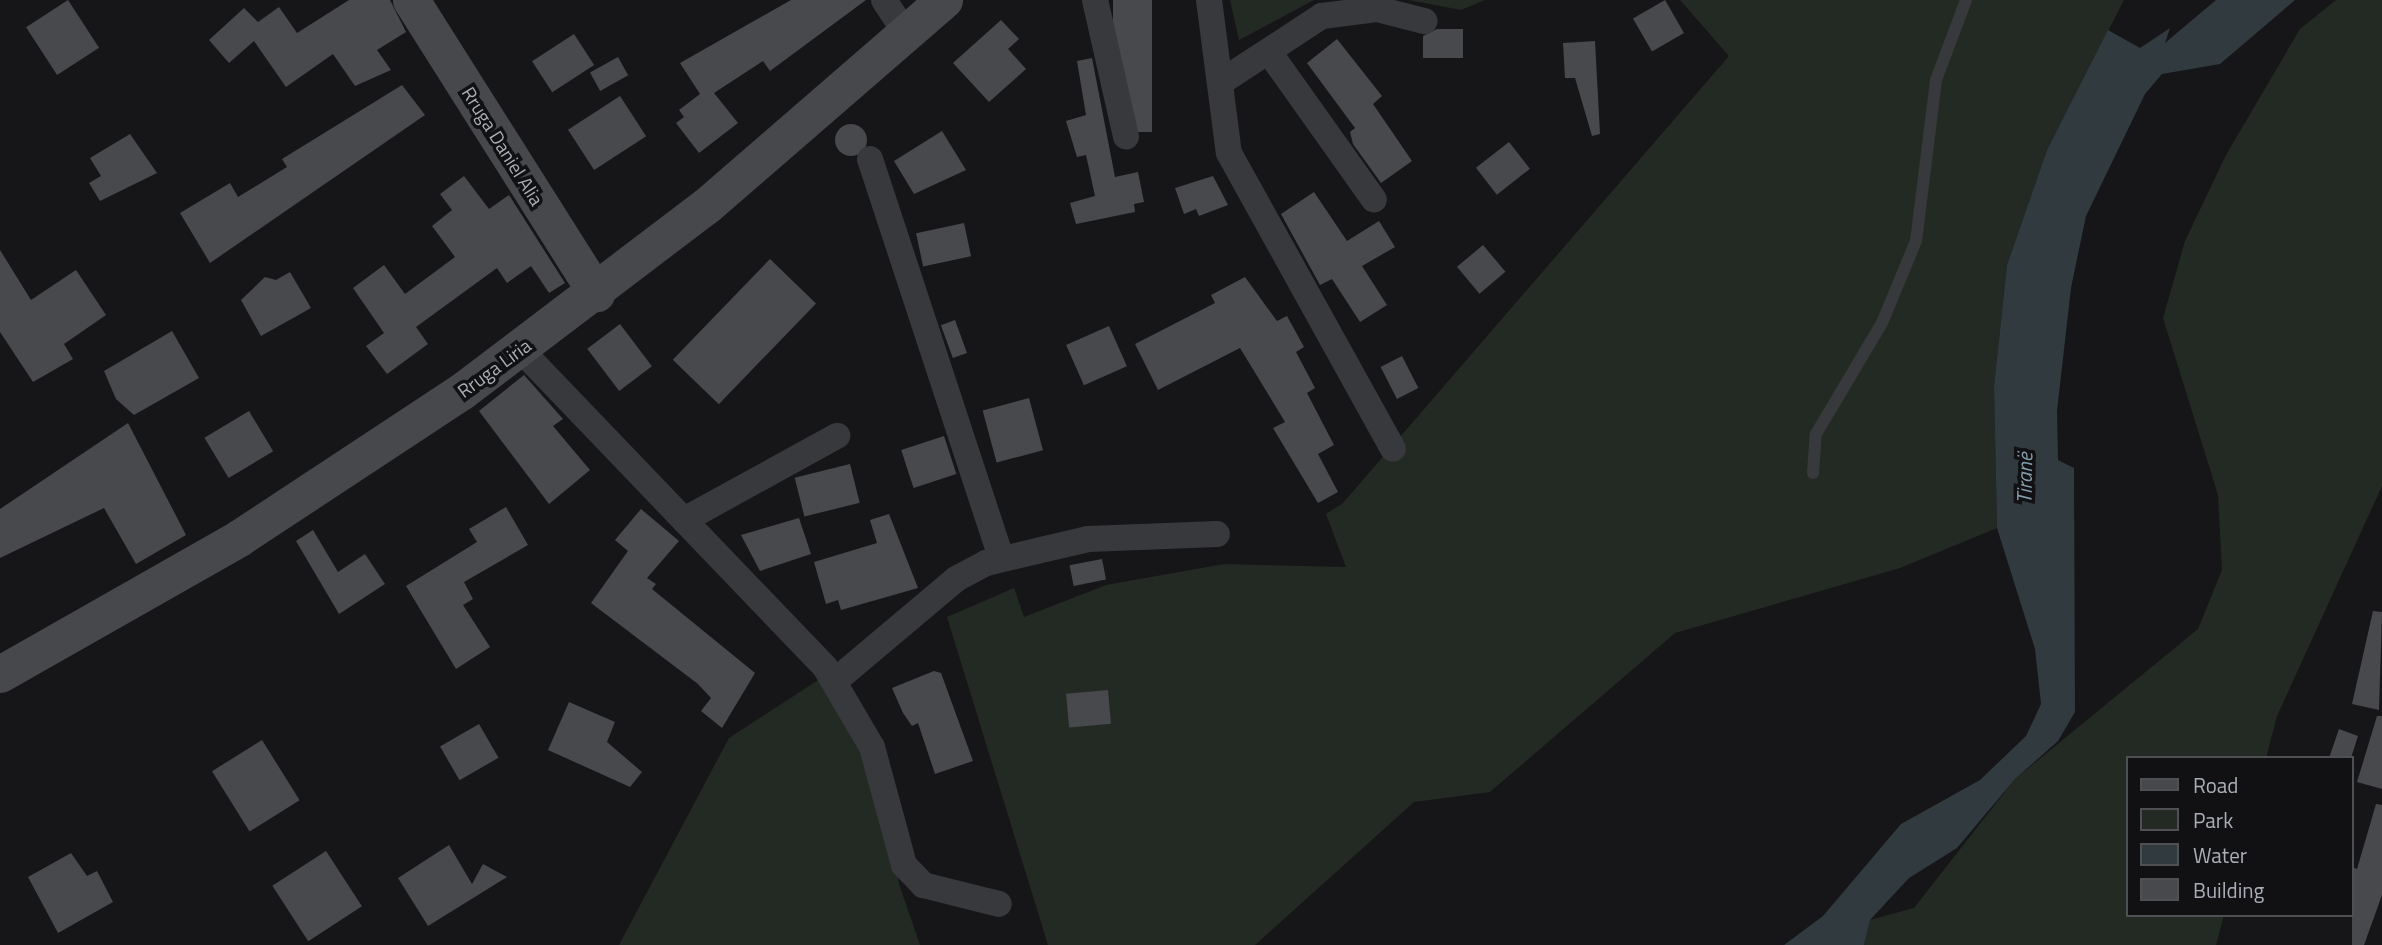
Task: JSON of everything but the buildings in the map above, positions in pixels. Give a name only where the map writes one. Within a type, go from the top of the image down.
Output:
[{"type":"main road","name":"Rruga Daniel Alia","points":[[411,0],[596,293]]},
{"type":"main road","name":"Rruga Liria","points":[[0,674],[328,482],[520,349],[596,293],[906,35],[944,0]]},
{"type":"street","points":[[884,0],[906,35]]},
{"type":"street","points":[[1095,0],[1126,137]]},
{"type":"street","points":[[1209,0],[1221,82],[1223,131],[1242,180],[1394,449]]},
{"type":"street","points":[[1221,82],[1322,16],[1377,9],[1424,21]]},
{"type":"street","points":[[1269,52],[1374,200]]},
{"type":"street","points":[[870,159],[1001,558]]},
{"type":"street","points":[[520,349],[835,681],[872,747],[904,864],[923,885],[999,904]]},
{"type":"street","points":[[684,520],[837,436]]},
{"type":"street","points":[[835,681],[956,579],[1001,558],[1088,539],[1217,534]]},
{"type":"lane","points":[[1813,473],[1816,434],[1882,323],[1916,241],[1936,80],[1966,0]]},
{"type":"green space","points":[[1230,0],[1314,0],[1239,40]]},
{"type":"green space","points":[[1409,0],[1485,0],[1461,10]]},
{"type":"green space","points":[[1680,0],[2124,0],[2047,150],[2007,265],[1994,386],[1997,528],[1900,568],[1675,633],[1490,792],[1414,802],[1255,945],[1048,945],[947,617],[1014,588],[1024,617],[1106,585],[1224,564],[1346,567],[1326,514],[1343,503],[1729,56]]},
{"type":"green space","points":[[2336,0],[2382,0],[2382,486],[2277,716],[2267,756],[2126,756],[2126,917],[2223,917],[2216,945],[1864,945],[1870,920],[1914,908],[2015,779],[2198,629],[2222,570],[2218,495],[2163,318],[2185,241],[2226,155],[2300,29]]},
{"type":"green space","points":[[826,675],[889,816],[899,884],[920,945],[619,945],[729,738]]},
{"type":"water","name":"Tiranë","points":[[2216,0],[2295,0],[2220,64],[2162,74],[2145,94],[2086,216],[2071,288],[2057,411],[2058,460],[2074,468],[2075,712],[2058,741],[2015,779],[1957,848],[1909,878],[1870,920],[1864,945],[1784,945],[1823,916],[1901,824],[1980,780],[2026,736],[2041,704],[2035,649],[1997,528],[1994,386],[2007,265],[2047,150],[2108,30],[2140,48],[2170,28],[2165,43]]}]
